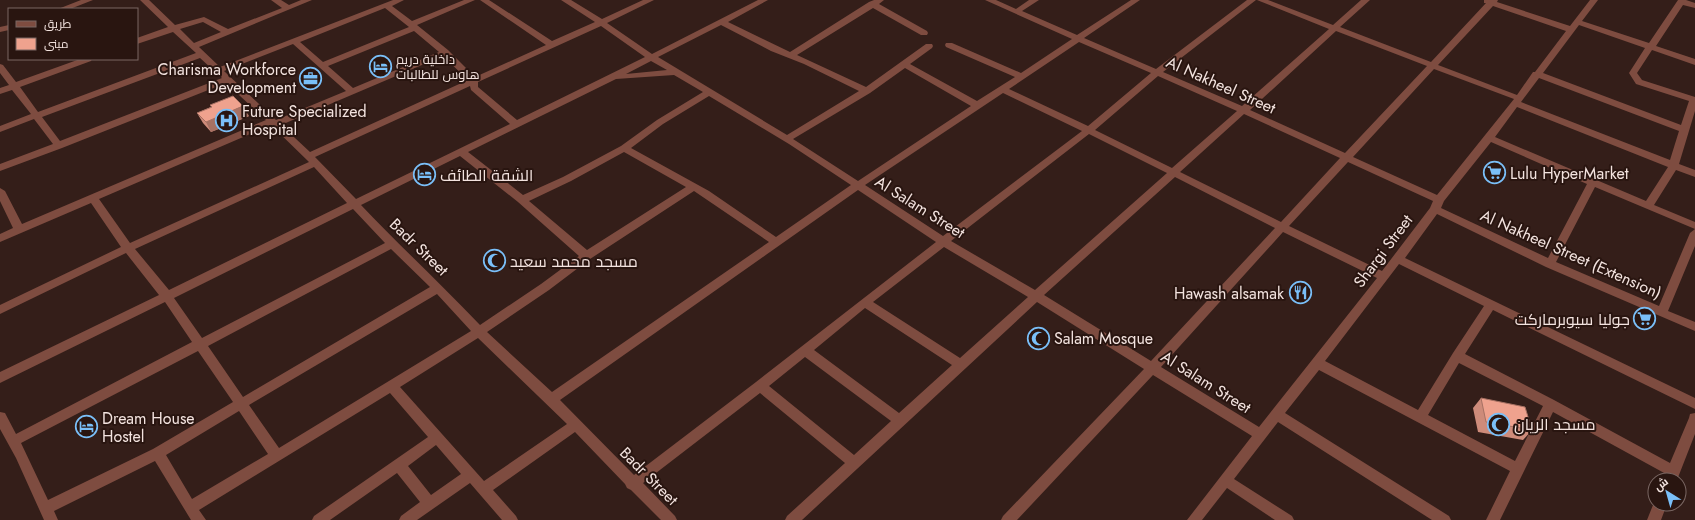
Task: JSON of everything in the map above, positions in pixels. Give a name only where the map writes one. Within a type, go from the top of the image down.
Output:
[{"type":"street","points":[[65,8],[89,0]]},
{"type":"street","name":"Badr Street","points":[[144,0],[312,160],[353,204],[438,288],[479,332],[550,399],[632,484],[670,520]]},
{"type":"street","points":[[275,0],[288,8]]},
{"type":"street","points":[[194,46],[308,0]]},
{"type":"street","points":[[219,70],[400,0]]},
{"type":"street","points":[[322,65],[471,0]]},
{"type":"street","points":[[484,0],[552,45]]},
{"type":"street","name":"Al Salam Street","points":[[566,0],[601,22],[651,57],[786,139],[944,242],[1036,296],[1261,435]]},
{"type":"street","points":[[0,310],[474,81],[650,0]]},
{"type":"street","points":[[0,378],[611,78],[764,0]]},
{"type":"street","name":"Al Nakheel Street","points":[[989,0],[1243,110],[1348,158],[1437,204]]},
{"type":"street","points":[[1016,12],[1035,0]]},
{"type":"street","points":[[550,399],[857,186],[977,105],[1080,39],[1136,0]]},
{"type":"street","points":[[632,484],[1089,130],[1157,73],[1252,0]]},
{"type":"street","points":[[1262,0],[1433,66],[1695,174]]},
{"type":"street","points":[[792,520],[856,463],[1036,296],[1366,0]]},
{"type":"street","name":"Shargi Street","points":[[1194,520],[1398,259],[1437,204],[1594,0]]},
{"type":"street","points":[[1008,520],[1348,158],[1433,66],[1490,1],[1575,26],[1652,46],[1695,62]]},
{"type":"street","points":[[1648,206],[1674,166],[1694,100],[1639,82],[1633,73],[1682,1],[1695,6]]},
{"type":"street","points":[[791,55],[876,2],[924,33]]},
{"type":"street","points":[[386,5],[445,52],[474,81],[474,88],[516,124]]},
{"type":"street","points":[[138,41],[204,19],[228,32]]},
{"type":"street","points":[[722,22],[774,49],[791,55],[867,91]]},
{"type":"street","points":[[294,41],[352,91]]},
{"type":"street","points":[[949,45],[1021,76]]},
{"type":"street","points":[[786,139],[867,91],[905,65],[929,46]]},
{"type":"street","points":[[0,238],[445,52]]},
{"type":"street","points":[[0,129],[202,54]]},
{"type":"street","points":[[0,90],[85,60]]},
{"type":"street","points":[[905,65],[977,105]]},
{"type":"street","points":[[0,66],[13,86],[37,115],[59,146]]},
{"type":"street","points":[[611,78],[676,72]]},
{"type":"street","points":[[1536,74],[1684,129]]},
{"type":"street","points":[[0,168],[228,79]]},
{"type":"street","points":[[1003,89],[1174,172],[1281,228],[1384,277]]},
{"type":"street","points":[[522,200],[566,179],[624,148],[660,122],[709,92]]},
{"type":"street","points":[[1489,138],[1695,226]]},
{"type":"street","points":[[624,148],[705,193],[776,242]]},
{"type":"street","points":[[461,152],[522,200],[586,256]]},
{"type":"street","points":[[1550,264],[1592,183]]},
{"type":"street","points":[[190,508],[392,387],[479,332],[545,287],[586,256],[693,187]]},
{"type":"street","points":[[0,191],[20,229]]},
{"type":"street","points":[[93,199],[128,248],[167,296],[173,307],[201,345],[277,456]]},
{"type":"street","name":"Al Nakheel Street (Extension)","points":[[1437,204],[1550,264],[1662,312],[1695,328]]},
{"type":"street","points":[[1662,312],[1695,233]]},
{"type":"street","points":[[14,441],[201,345],[392,244]]},
{"type":"street","points":[[1398,259],[1695,404]]},
{"type":"street","points":[[0,417],[14,441],[48,514],[158,453],[438,288]]},
{"type":"street","points":[[865,302],[961,365]]},
{"type":"street","points":[[1420,418],[1457,356],[1491,304]]},
{"type":"street","points":[[805,350],[900,421]]},
{"type":"street","points":[[1457,356],[1550,404],[1664,472]]},
{"type":"street","points":[[1317,363],[1519,469]]},
{"type":"street","points":[[760,386],[856,463]]},
{"type":"street","points":[[392,387],[511,520]]},
{"type":"street","points":[[1493,520],[1550,404]]},
{"type":"street","points":[[1277,415],[1444,520]]},
{"type":"street","points":[[1673,472],[1695,418]]},
{"type":"street","points":[[483,490],[576,425]]},
{"type":"street","points":[[319,520],[438,437]]},
{"type":"street","points":[[158,453],[190,508],[199,520]]},
{"type":"street","points":[[399,465],[430,504]]},
{"type":"street","points":[[406,520],[471,475]]},
{"type":"street","points":[[1225,480],[1287,520]]},
{"type":"building","points":[[233,96],[243,106],[229,112],[231,114],[221,118],[220,116],[206,122],[197,113],[212,107],[210,105]]},
{"type":"building","points":[[1481,398],[1525,407],[1532,430],[1486,422]]},
{"type":"place","name":"داخلية دريم هاوس للطالبات","points":[[381,66]]},
{"type":"place","name":"Charisma Workforce Development","points":[[311,78]]},
{"type":"place","name":"Future Specialized Hospital","points":[[226,120]]},
{"type":"place","name":"Lulu HyperMarket","points":[[1495,173]]},
{"type":"place","name":"الشقة الطائف","points":[[425,175]]},
{"type":"place","name":"مسجد محمد سعيد","points":[[495,261]]},
{"type":"place","name":"Hawash alsamak","points":[[1300,293]]},
{"type":"place","name":"جوليا سيوبرماركت","points":[[1645,319]]},
{"type":"place","name":"Salam Mosque","points":[[1039,338]]},
{"type":"place","name":"مسجد الريان","points":[[1498,424]]},
{"type":"place","name":"Dream House Hostel","points":[[86,427]]}]
